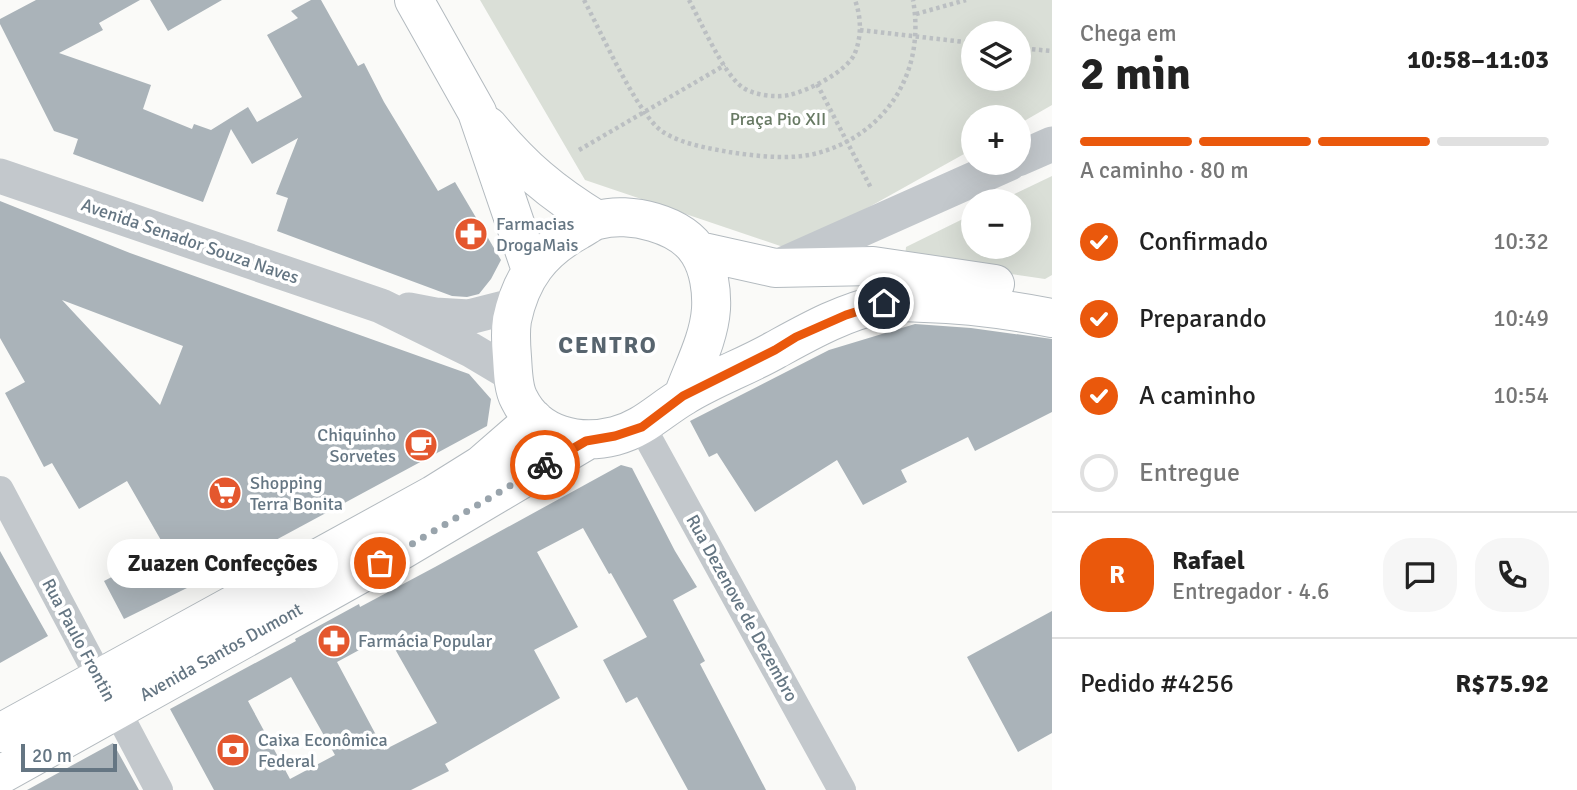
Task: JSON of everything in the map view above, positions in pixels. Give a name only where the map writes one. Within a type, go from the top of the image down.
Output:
[{"type":"main road","points":[[414,0],[477,112],[531,270]]},
{"type":"main road","points":[[477,112],[534,177],[597,220]]},
{"type":"main road","points":[[683,396],[704,342],[711,310],[710,281],[699,251],[679,233],[655,222],[629,217],[597,220],[560,241],[531,270],[523,283],[510,332],[513,375],[519,399],[534,419],[556,435],[586,441],[615,436],[642,427],[683,396],[796,337],[846,315],[884,303],[952,303],[1052,318]]},
{"type":"main road","points":[[699,251],[775,268],[873,266],[1052,292]]},
{"type":"main road","name":"Avenida Santos Dumont","points":[[0,775],[108,694],[481,465],[534,419]]},
{"type":"main road","name":"Avenida Santos Dumont","points":[[0,733],[108,694],[380,563],[586,441]]},
{"type":"street","points":[[1031,153],[1052,144]]},
{"type":"street","points":[[775,268],[983,175]]},
{"type":"street","name":"Avenida Senador Souza Naves","points":[[0,176],[381,306]]},
{"type":"street","points":[[381,306],[435,315],[469,317],[516,304]]},
{"type":"street","points":[[381,306],[513,375]]},
{"type":"street","name":"Rua Dezenove de Dezembro","points":[[642,427],[842,790]]},
{"type":"street","name":"Rua Paulo Frontin","points":[[0,490],[159,790]]},
{"type":"path","points":[[584,0],[644,113],[661,131],[680,140],[740,154],[783,157],[814,154],[847,141],[880,118],[892,104],[910,66],[916,36],[913,0]]},
{"type":"path","points":[[689,0],[730,75],[743,88],[773,96],[790,95],[817,84],[845,67],[855,53],[860,30],[860,15],[855,0]]},
{"type":"path","points":[[916,14],[966,0]]},
{"type":"path","points":[[860,30],[961,42]]},
{"type":"path","points":[[1031,49],[1052,51]]},
{"type":"path","points":[[579,150],[725,65]]},
{"type":"path","points":[[817,84],[873,192]]},
{"type":"green space","name":"Praça Pio XII","points":[[480,0],[1052,0],[1052,105],[1031,117],[1031,105],[961,105],[961,156],[792,250],[585,180]]},
{"type":"green space","points":[[1052,176],[1052,275],[1045,279],[905,258],[906,247],[961,220],[961,259],[1031,259],[1031,189],[1025,189]]},
{"type":"building","points":[[36,0],[140,0],[99,23],[103,30],[59,53],[151,85],[143,109],[192,129],[194,124],[211,130],[248,107],[257,122],[302,97],[267,35],[298,18],[291,11],[311,0],[321,0],[358,66],[364,63],[384,102],[438,191],[455,182],[501,260],[491,279],[479,294],[467,297],[452,296],[277,231],[288,198],[276,194],[298,138],[252,164],[231,129],[203,202],[73,154],[78,139],[54,131],[0,24],[0,19]]},
{"type":"building","points":[[150,0],[222,0],[168,31]]},
{"type":"building","points":[[0,201],[130,253],[469,374],[491,399],[487,426],[187,588],[124,619],[104,581],[166,549],[127,481],[79,509],[52,463],[44,467],[5,393],[25,382],[0,338]],"holes":[[[62,300],[183,346],[160,405]]]},
{"type":"building","points":[[915,324],[971,328],[1052,339],[1052,412],[975,451],[968,437],[901,470],[907,482],[863,505],[837,460],[755,512],[717,453],[709,457],[690,421],[829,350]]},
{"type":"building","points":[[621,465],[632,468],[697,587],[673,600],[705,661],[700,664],[766,790],[688,790],[637,697],[626,703],[603,660],[647,637],[583,528],[537,552],[578,627],[534,650],[560,698],[445,764],[449,771],[411,790],[214,790],[170,709],[359,604],[360,607]],"holes":[[[387,635],[437,723],[384,750],[337,662]],[[291,677],[335,755],[290,779],[248,701]]]},
{"type":"building","points":[[0,551],[48,636],[0,663]]},
{"type":"building","points":[[1052,611],[1052,733],[1018,752],[967,657]]},
{"type":"building","points":[[113,743],[139,790],[27,790]]},
{"type":"way so far","points":[[380,563],[545,465]]},
{"type":"place","name":"Farmacias DrogaMais","points":[[471,234]]},
{"type":"place","name":"Chiquinho Sorvetes","points":[[421,445]]},
{"type":"place","name":"Shopping Terra Bonita","points":[[225,493]]},
{"type":"place","name":"Zuazen Confecções","points":[[380,563]]},
{"type":"place","name":"Farmácia Popular","points":[[334,641]]},
{"type":"place","name":"Caixa Econômica Federal","points":[[233,750]]},
{"type":"district","name":"CENTRO","points":[[608,345]]},
{"type":"route","points":[[545,465],[586,441],[615,436],[642,427],[683,396],[796,337],[846,315],[884,303]]}]
